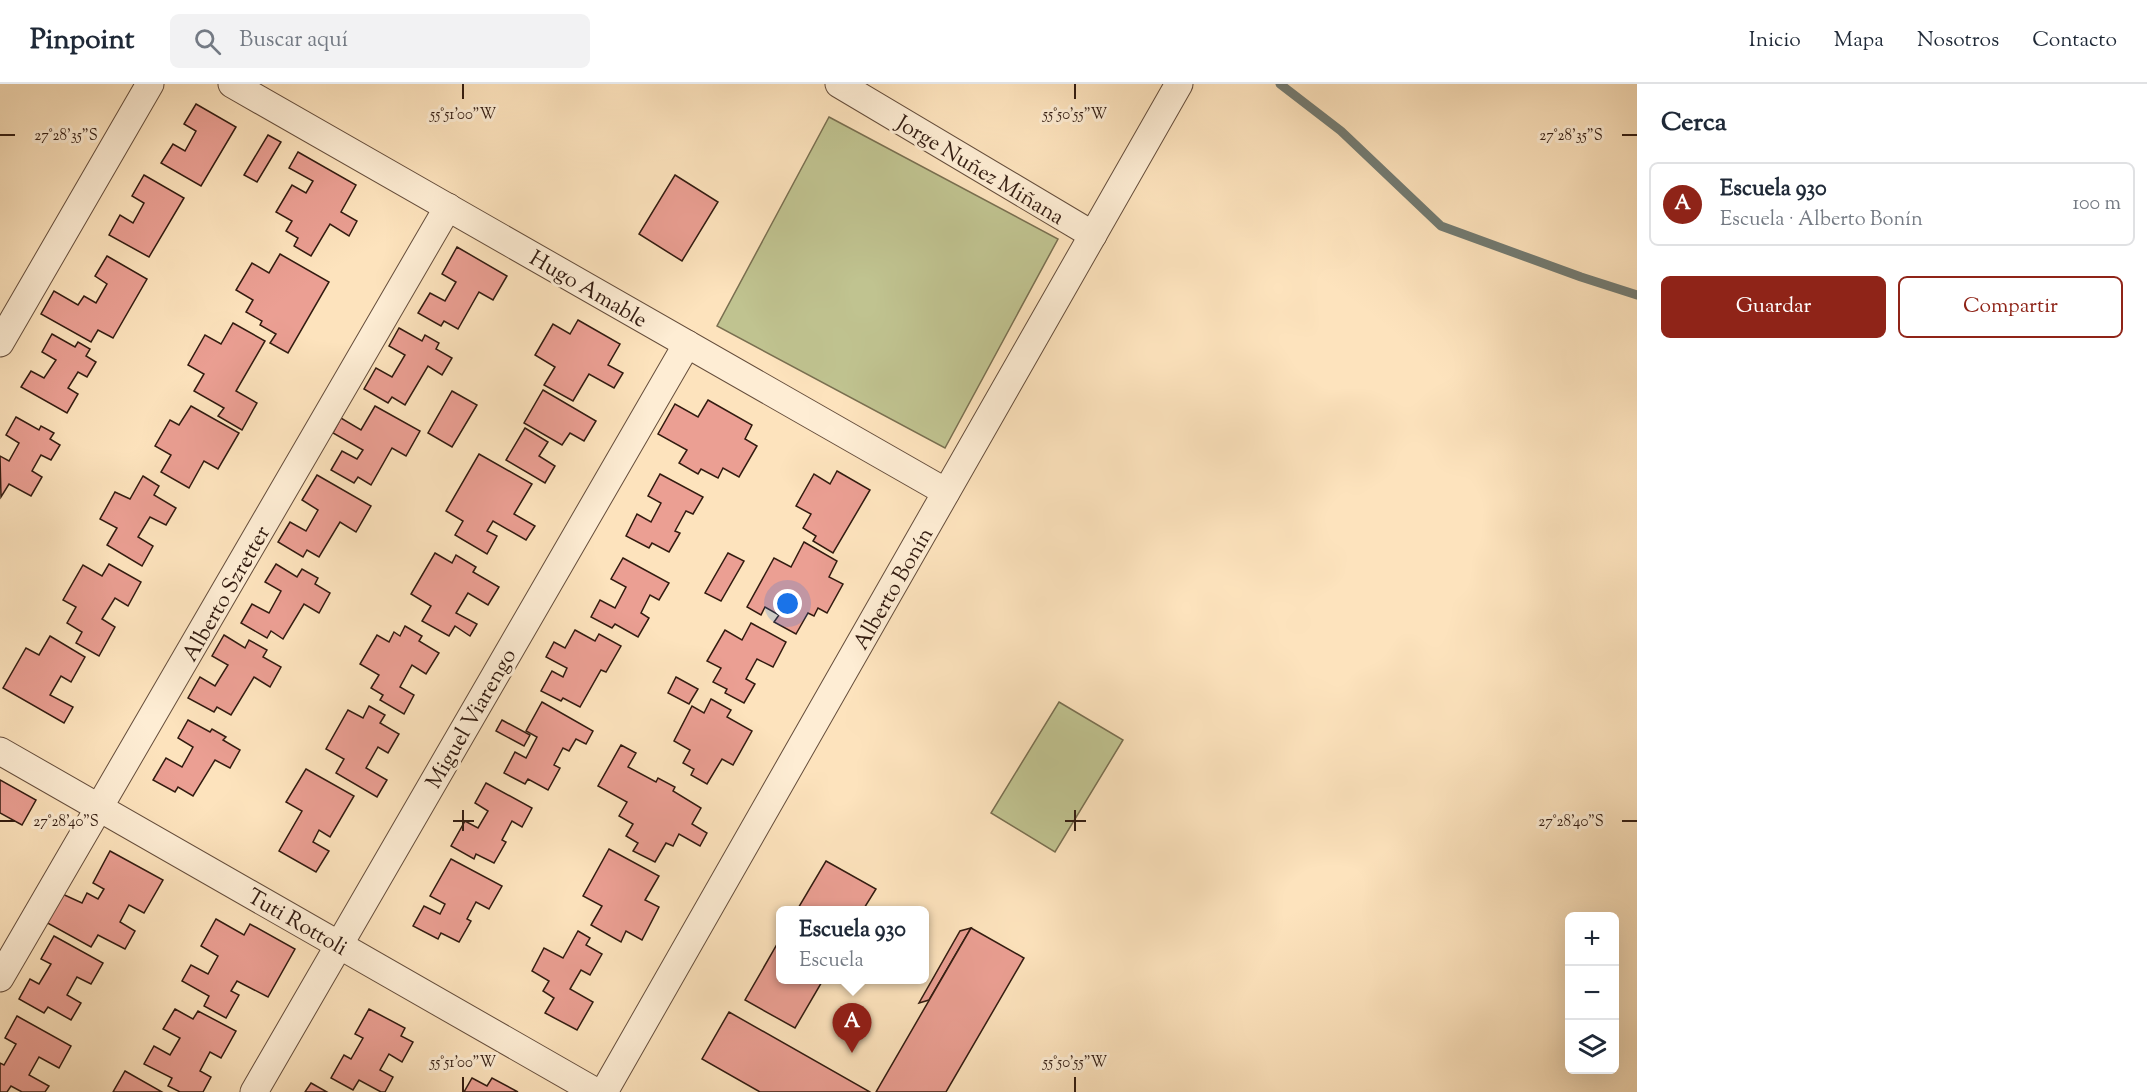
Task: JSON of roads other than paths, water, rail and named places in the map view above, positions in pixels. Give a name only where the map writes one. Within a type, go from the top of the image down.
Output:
[{"type":"street","points":[[0,343],[150,84]]},
{"type":"street","name":"Hugo Amable","points":[[232,84],[946,492]]},
{"type":"street","name":"Jorge Nuñez Miñana","points":[[839,84],[1093,235]]},
{"type":"street","name":"Alberto Bonín","points":[[604,1092],[1179,84]]},
{"type":"street","name":"Alberto Szretter","points":[[0,978],[448,207]]},
{"type":"street","name":"Miguel Viarengo","points":[[254,1092],[687,344]]},
{"type":"street","name":"Tuti Rottoli","points":[[0,751],[596,1092]]},
{"type":"waterway","points":[[1280,84],[1341,131],[1441,226],[1637,295]]},
{"type":"place","name":"Escuela 930","points":[[852,1053]]}]
